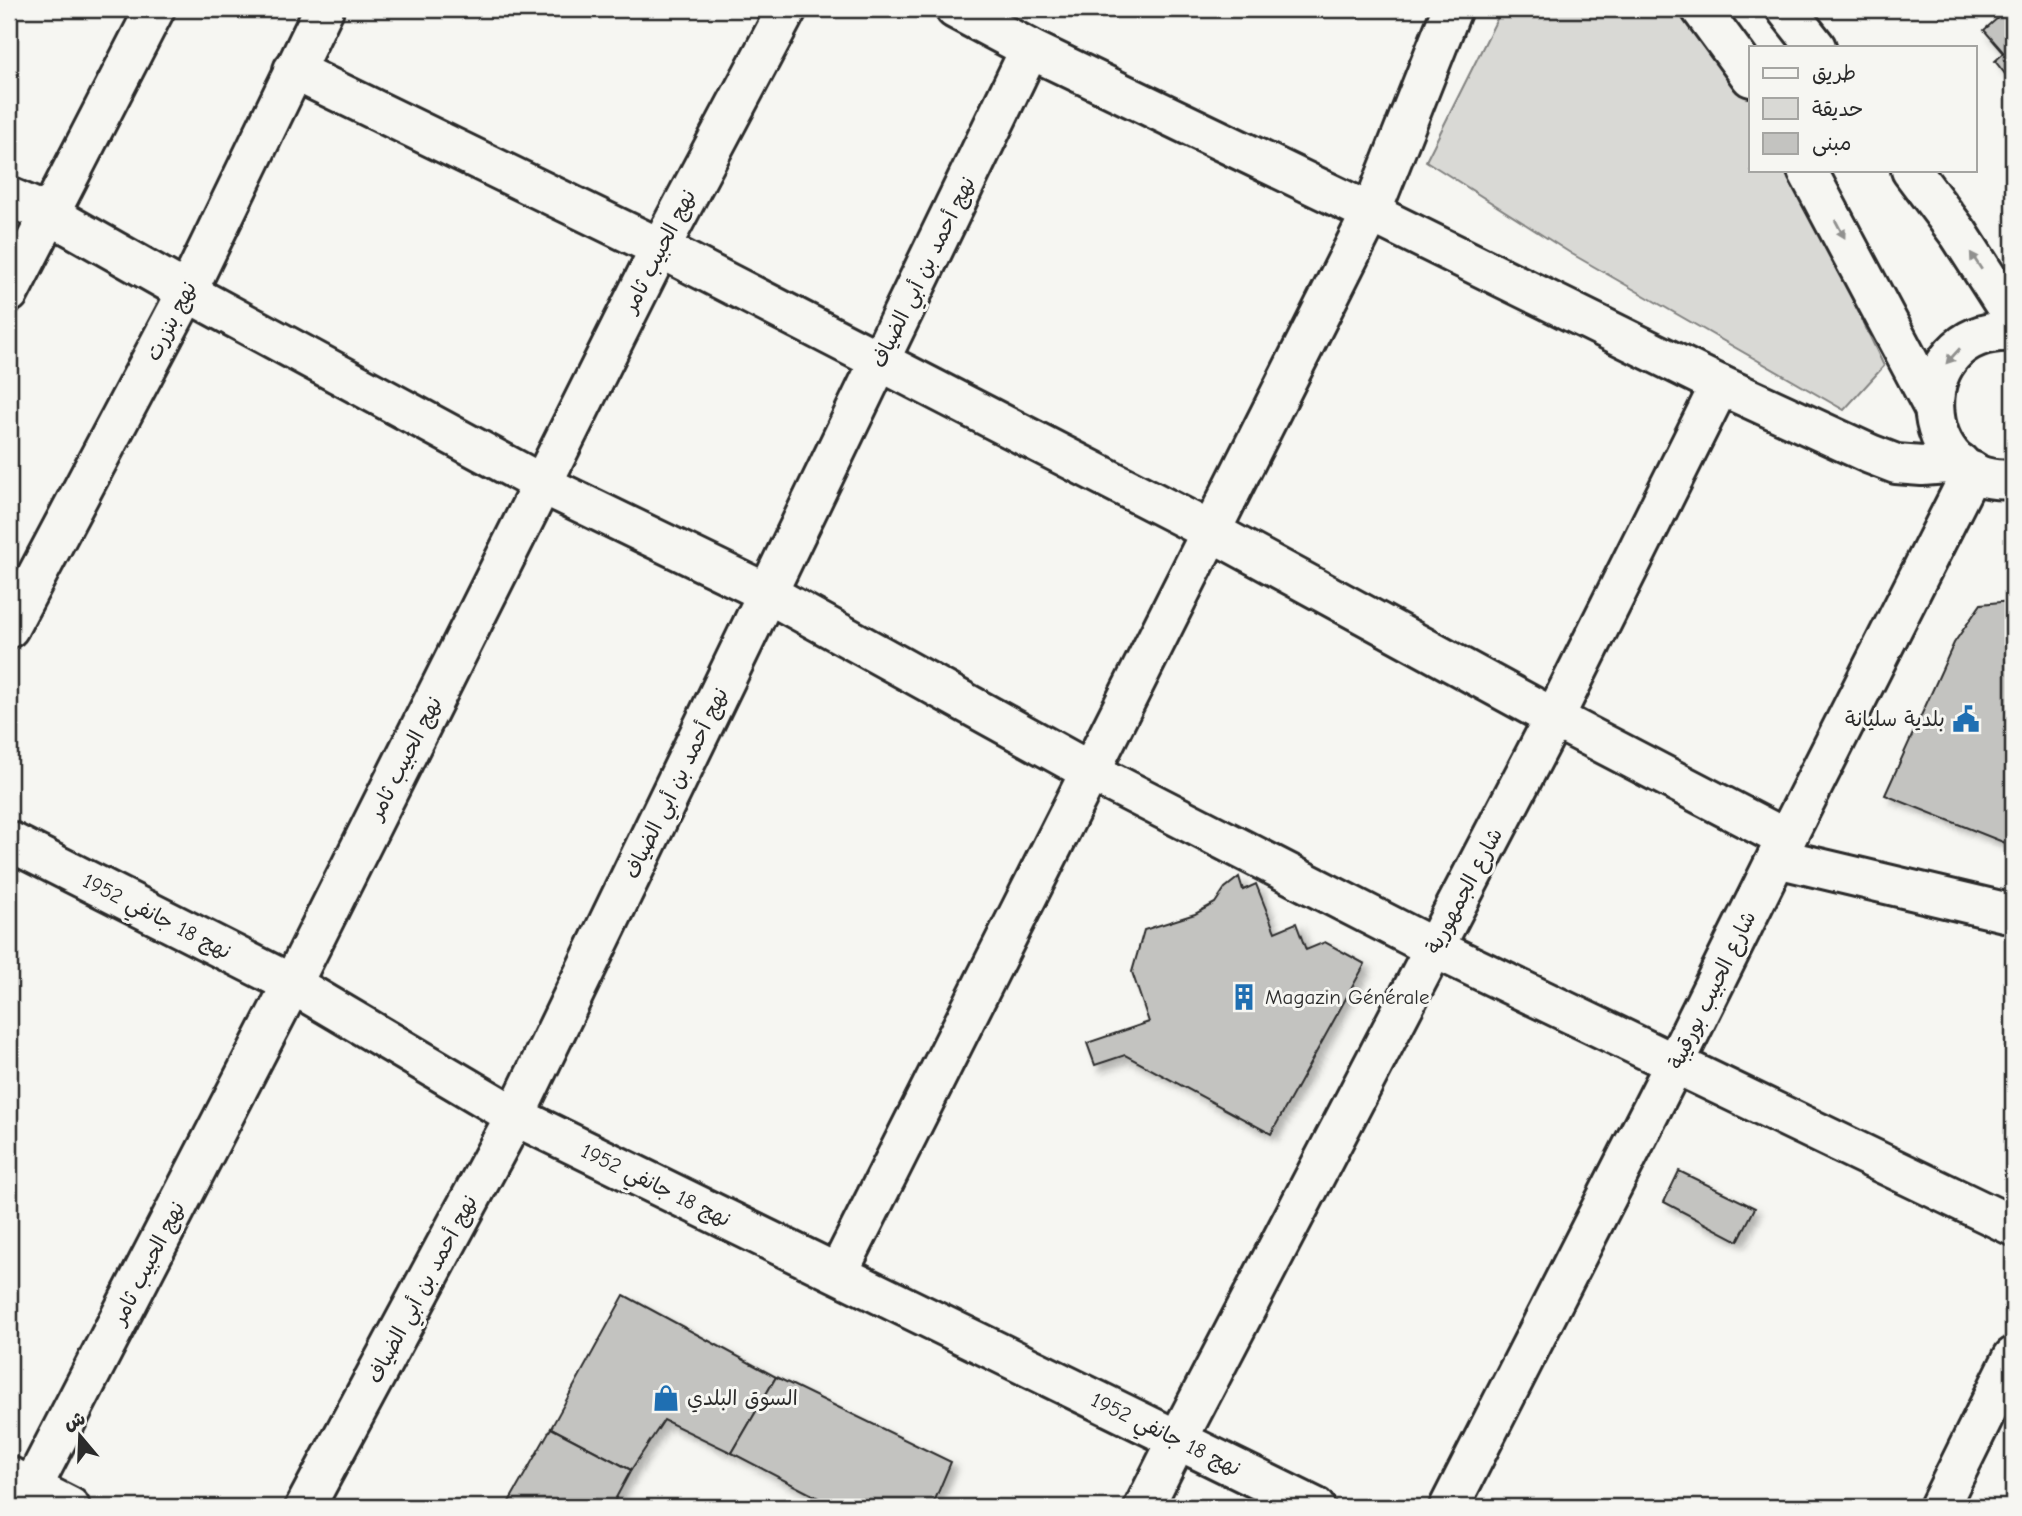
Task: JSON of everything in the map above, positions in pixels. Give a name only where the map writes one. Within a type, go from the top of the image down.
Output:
[{"type":"street","points":[[9,293],[155,9]]},
{"type":"street","name":"نهج بنزرت","points":[[9,628],[187,292],[324,9]]},
{"type":"street","name":"نهج الحبيب ثامر","points":[[21,1491],[292,984],[660,248],[787,9]]},
{"type":"street","points":[[955,9],[1030,49],[1720,385],[1896,464],[1989,478]]},
{"type":"street","points":[[838,1273],[1371,213],[1452,9]]},
{"type":"street","points":[[1424,83],[1474,9]]},
{"type":"street","points":[[1701,9],[1749,74]]},
{"type":"street","points":[[1786,9],[1815,46]]},
{"type":"street","name":"نهج أحمد بن أبي الضياف","points":[[305,1507],[515,1116],[1030,49]]},
{"type":"street","points":[[293,70],[660,248],[1212,532],[1554,718],[1782,848],[2013,914]]},
{"type":"street","points":[[1808,172],[1933,405]]},
{"type":"street","points":[[1912,172],[1959,234],[2013,318]]},
{"type":"street","points":[[9,197],[50,214],[187,292],[542,484],[767,593],[1091,772],[1434,948],[2013,1226]]},
{"type":"street","points":[[1989,478],[1945,447],[1936,427],[1933,405],[1936,384],[1945,364],[1960,348],[1979,336],[2000,331],[2013,332]]},
{"type":"street","name":"شارع الجمهورية","points":[[1144,1507],[1554,718],[1720,385]]},
{"type":"street","name":"شارع الحبيب بورقيبة","points":[[1449,1507],[1782,848],[1989,478]]},
{"type":"street","name":"نهج 18 جانفي 1952","points":[[9,841],[292,984],[515,1116],[1315,1507]]},
{"type":"street","points":[[1939,1507],[2013,1357]]},
{"type":"street","points":[[21,1491],[70,1507]]},
{"type":"green space","points":[[1502,9],[1675,9],[1749,98],[1749,172],[1792,172],[1884,366],[1844,410],[1572,254],[1426,161]]},
{"type":"building","points":[[1992,9],[2013,9],[2013,69],[2006,75],[1995,61],[2004,53],[1984,30],[1999,17]]},
{"type":"building","name":"بلدية سليانة","points":[[2010,601],[2013,604],[2013,846],[1885,795],[1954,643],[1981,604]]},
{"type":"building","name":"Magazin Générale","points":[[1239,877],[1243,890],[1256,884],[1275,932],[1296,923],[1306,950],[1325,942],[1365,964],[1271,1134],[1125,1055],[1095,1065],[1087,1043],[1149,1022],[1132,972],[1144,930],[1195,914],[1215,903],[1225,888]]},
{"type":"building","points":[[1679,1171],[1755,1208],[1738,1241],[1664,1202]]},
{"type":"building","name":"السوق البلدي","points":[[624,1295],[776,1377],[732,1453],[664,1420],[631,1470],[551,1428]]},
{"type":"building","name":"السوق البلدي","points":[[776,1377],[951,1462],[932,1507],[823,1507],[826,1502],[732,1453]]},
{"type":"building","points":[[551,1428],[631,1470],[611,1507],[506,1507]]},
{"type":"place","name":"بلدية سليانة","points":[[1966,719]]},
{"type":"place","name":"Magazin Générale","points":[[1244,997]]},
{"type":"place","name":"السوق البلدي","points":[[666,1398]]}]
